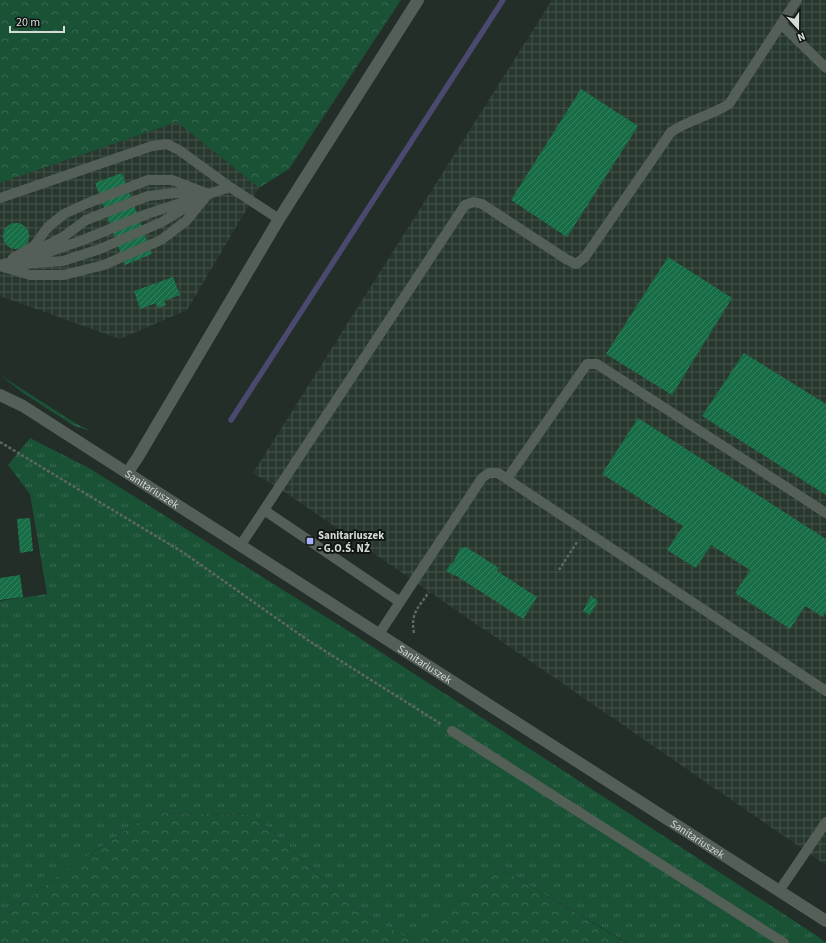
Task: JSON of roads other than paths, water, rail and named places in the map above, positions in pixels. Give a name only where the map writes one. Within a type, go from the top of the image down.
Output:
[{"type":"street","points":[[128,472],[279,219],[418,0]]},
{"type":"street","name":"Sanitariuszek","points":[[0,387],[23,406]]},
{"type":"street","name":"Sanitariuszek","points":[[0,395],[23,406],[128,472],[240,546],[826,921]]},
{"type":"lane","points":[[240,546],[465,205],[474,202],[482,204],[576,264],[586,257],[671,132],[682,125],[716,112],[728,104],[797,0]]},
{"type":"lane","points":[[782,24],[826,68]]},
{"type":"lane","points":[[0,198],[152,146],[167,144],[179,150],[230,187],[279,219]]},
{"type":"lane","points":[[0,265],[34,246],[48,227],[64,214],[148,180],[172,180],[208,194]]},
{"type":"lane","points":[[0,265],[49,252],[147,214],[230,187]]},
{"type":"lane","points":[[0,265],[44,248],[86,220],[148,196],[208,194]]},
{"type":"lane","points":[[0,265],[63,261],[100,249],[162,222],[208,194]]},
{"type":"lane","points":[[0,265],[30,274],[64,275],[104,265],[161,240],[186,221],[208,194]]},
{"type":"lane","points":[[507,479],[587,364],[597,364],[826,513]]},
{"type":"lane","points":[[379,634],[482,478],[489,473],[498,473],[826,691]]},
{"type":"lane","points":[[264,510],[400,602]]},
{"type":"lane","points":[[452,732],[784,943]]},
{"type":"lane","points":[[779,891],[826,822]]},
{"type":"waterway","points":[[231,420],[503,0]]},
{"type":"place","name":"Sanitariuszek - G.O.Ś. NŻ","points":[[310,541]]}]
